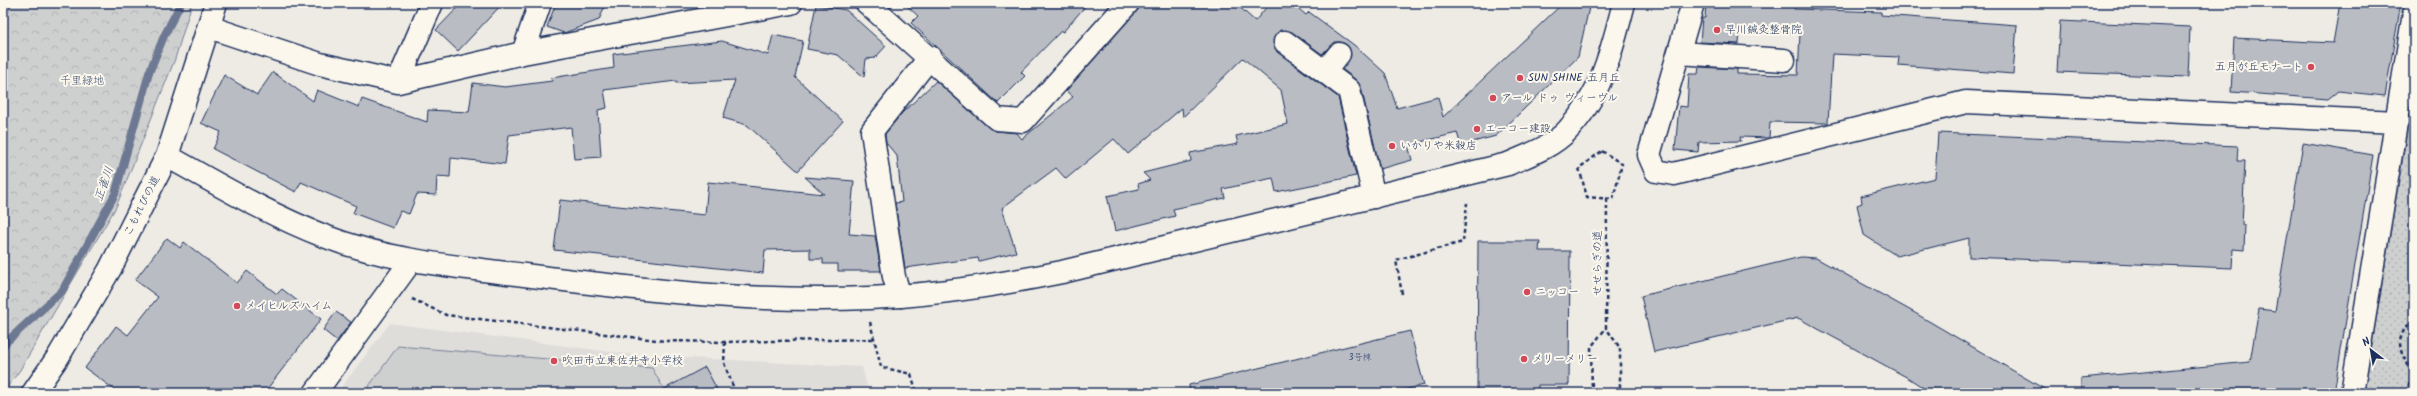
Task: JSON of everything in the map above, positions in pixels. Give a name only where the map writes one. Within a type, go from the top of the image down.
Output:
[{"type":"street","name":"こもれびの道","points":[[33,393],[58,357],[110,269],[167,156],[216,3]]},
{"type":"street","points":[[398,82],[432,3]]},
{"type":"street","points":[[524,53],[540,3]]},
{"type":"street","points":[[209,27],[320,64],[398,82],[692,13],[791,3]]},
{"type":"street","points":[[867,3],[930,57],[997,119],[1023,121],[1128,3]]},
{"type":"street","points":[[167,156],[242,197],[324,236],[411,261],[687,294],[779,298],[900,296],[991,286],[1062,272],[1508,164],[1539,151],[1566,132],[1591,100],[1606,68],[1624,3]]},
{"type":"street","points":[[1693,3],[1650,155],[1656,171],[1674,174],[1966,102],[2397,122]]},
{"type":"street","points":[[2352,393],[2414,13]]},
{"type":"street","points":[[1285,42],[1349,90],[1374,197]]},
{"type":"street","points":[[1679,53],[1784,60]]},
{"type":"street","points":[[1324,71],[1339,54]]},
{"type":"street","points":[[900,296],[894,277],[872,132],[930,57]]},
{"type":"street","points":[[315,393],[411,261]]},
{"type":"path","points":[[1602,151],[1622,164],[1613,199],[1607,198],[1587,197],[1579,168],[1602,151]]},
{"type":"path","name":"せせらぎの道","points":[[1606,328],[1607,198]]},
{"type":"path","points":[[1402,294],[1396,260],[1463,242],[1467,203]]},
{"type":"path","points":[[410,298],[446,315],[665,341],[725,342],[875,339]]},
{"type":"path","points":[[2414,320],[2405,327],[2400,342],[2403,360],[2414,372]]},
{"type":"path","points":[[870,322],[881,367],[911,374],[917,393]]},
{"type":"path","points":[[1592,393],[1591,347],[1606,328],[1620,348],[1620,393]]},
{"type":"path","points":[[725,342],[724,363],[734,389]]},
{"type":"path","points":[[2407,393],[2407,388],[2414,378]]},
{"type":"shaded area","name":"吹田市立東佐井寺小学校","points":[[390,323],[634,355],[862,367],[869,393],[337,393]]},
{"type":"green space","name":"千里緑地","points":[[12,3],[192,3],[175,59],[116,207],[20,370],[3,393],[3,24]]},
{"type":"green space","points":[[2414,91],[2414,393],[2364,393]]},
{"type":"green space","points":[[398,346],[652,368],[666,393],[364,393]]},
{"type":"building","points":[[462,3],[503,3],[458,51],[436,30]]},
{"type":"building","points":[[556,3],[606,3],[599,20],[564,33],[547,27]]},
{"type":"building","points":[[904,3],[1088,3],[1063,32],[1061,31],[1021,72],[1025,76],[998,103],[911,23],[918,16]]},
{"type":"building","points":[[1144,3],[1235,3],[1255,21],[1270,3],[1292,3],[1306,15],[1309,12],[1354,45],[1385,73],[1397,108],[1438,97],[1443,117],[1563,3],[1590,3],[1578,57],[1496,136],[1461,145],[1457,133],[1408,145],[1412,160],[1380,169],[1361,87],[1356,80],[1342,69],[1351,56],[1347,45],[1341,42],[1334,42],[1322,54],[1292,32],[1280,30],[1273,40],[1277,52],[1338,97],[1356,176],[1276,192],[1273,178],[1223,189],[1225,198],[1173,209],[1175,216],[1115,231],[1107,196],[1139,189],[1138,184],[1150,180],[1143,173],[1191,161],[1190,153],[1238,144],[1236,136],[1288,124],[1281,90],[1243,58],[1183,117],[1182,108],[1128,154],[1114,139],[1066,179],[1056,168],[1002,208],[1016,252],[979,261],[978,258],[905,268],[895,203],[902,202],[897,156],[886,143],[885,134],[902,113],[936,81],[989,128],[996,131],[1017,133],[1022,139],[1073,97],[1066,91]]},
{"type":"building","points":[[1706,3],[1794,3],[1794,9],[1881,12],[1881,15],[2017,25],[2013,74],[1898,65],[1899,57],[1832,54],[1828,123],[1770,122],[1769,138],[1740,137],[1741,141],[1699,142],[1698,152],[1675,150],[1679,106],[1687,107],[1689,74],[1698,74],[1699,67],[1737,69],[1737,74],[1798,75],[1800,33],[1740,31],[1739,44],[1700,42],[1702,18],[1705,18]]},
{"type":"building","name":"五月が丘モナート","points":[[2340,3],[2401,3],[2385,96],[2338,91],[2328,99],[2231,92],[2234,38],[2333,43]]},
{"type":"building","points":[[816,5],[846,10],[886,46],[875,58],[866,59],[864,77],[838,55],[807,49]]},
{"type":"building","points":[[2060,21],[2190,27],[2188,77],[2057,72]]},
{"type":"building","points":[[773,35],[803,41],[795,77],[843,121],[798,171],[747,125],[723,118],[735,80],[676,83],[676,81],[604,90],[607,108],[598,110],[601,157],[574,159],[571,127],[509,135],[505,164],[451,158],[450,177],[437,176],[436,195],[417,194],[409,214],[400,211],[393,228],[353,213],[356,206],[301,182],[296,192],[213,149],[221,132],[201,123],[224,75],[257,95],[273,72],[313,101],[317,90],[359,107],[362,99],[427,122],[428,110],[469,112],[473,83],[505,87],[552,81],[551,78],[614,68],[613,54],[722,41],[768,55]]},
{"type":"building","points":[[1938,133],[2238,146],[2237,161],[2245,161],[2242,225],[2245,225],[2244,250],[2233,249],[2232,268],[1969,257],[1969,238],[1897,256],[1864,235],[1857,205],[1862,203],[1861,196],[1935,178]]},
{"type":"building","points":[[2303,143],[2373,155],[2334,393],[2081,393],[2081,378],[2250,362],[2259,309],[2275,311]]},
{"type":"building","points":[[805,177],[854,181],[849,234],[875,236],[881,271],[838,271],[838,264],[823,264],[823,259],[810,259],[810,249],[765,250],[763,273],[554,250],[560,200],[705,215],[708,182],[824,194]]},
{"type":"building","points":[[167,238],[180,248],[184,242],[237,283],[247,271],[277,294],[282,289],[321,319],[264,393],[119,393],[85,368],[116,326],[128,335],[158,297],[135,280]]},
{"type":"building","points":[[1478,241],[1540,241],[1539,251],[1570,251],[1569,385],[1538,385],[1538,393],[1477,393]]},
{"type":"building","points":[[1801,257],[1816,258],[1915,313],[2051,393],[1931,393],[1910,379],[1798,318],[1654,352],[1641,296]]},
{"type":"building","points":[[336,312],[351,322],[337,341],[323,330]]},
{"type":"building","points":[[1410,331],[1424,385],[1391,393],[1190,393],[1189,385]]},
{"type":"building","points":[[705,367],[719,393],[657,393]]},
{"type":"waterway","name":"正雀川","points":[[3,345],[62,291],[115,194],[149,73],[164,36],[181,3]]},
{"type":"place","name":"早川鍼灸整骨院","points":[[1717,30]]},
{"type":"place","name":"五月が丘モナート","points":[[2311,67]]},
{"type":"place","name":"SUN SHINE 五月丘","points":[[1520,78]]},
{"type":"place","name":"アール ドゥ ヴィーヴル","points":[[1493,98]]},
{"type":"place","name":"エーコー建設","points":[[1477,129]]},
{"type":"place","name":"いかりや米穀店","points":[[1392,146]]},
{"type":"place","name":"ニッコー","points":[[1527,292]]},
{"type":"place","name":"メイヒルズハイム","points":[[237,306]]},
{"type":"place","name":"メリーメリー","points":[[1524,359]]},
{"type":"place","name":"吹田市立東佐井寺小学校","points":[[554,361]]}]
